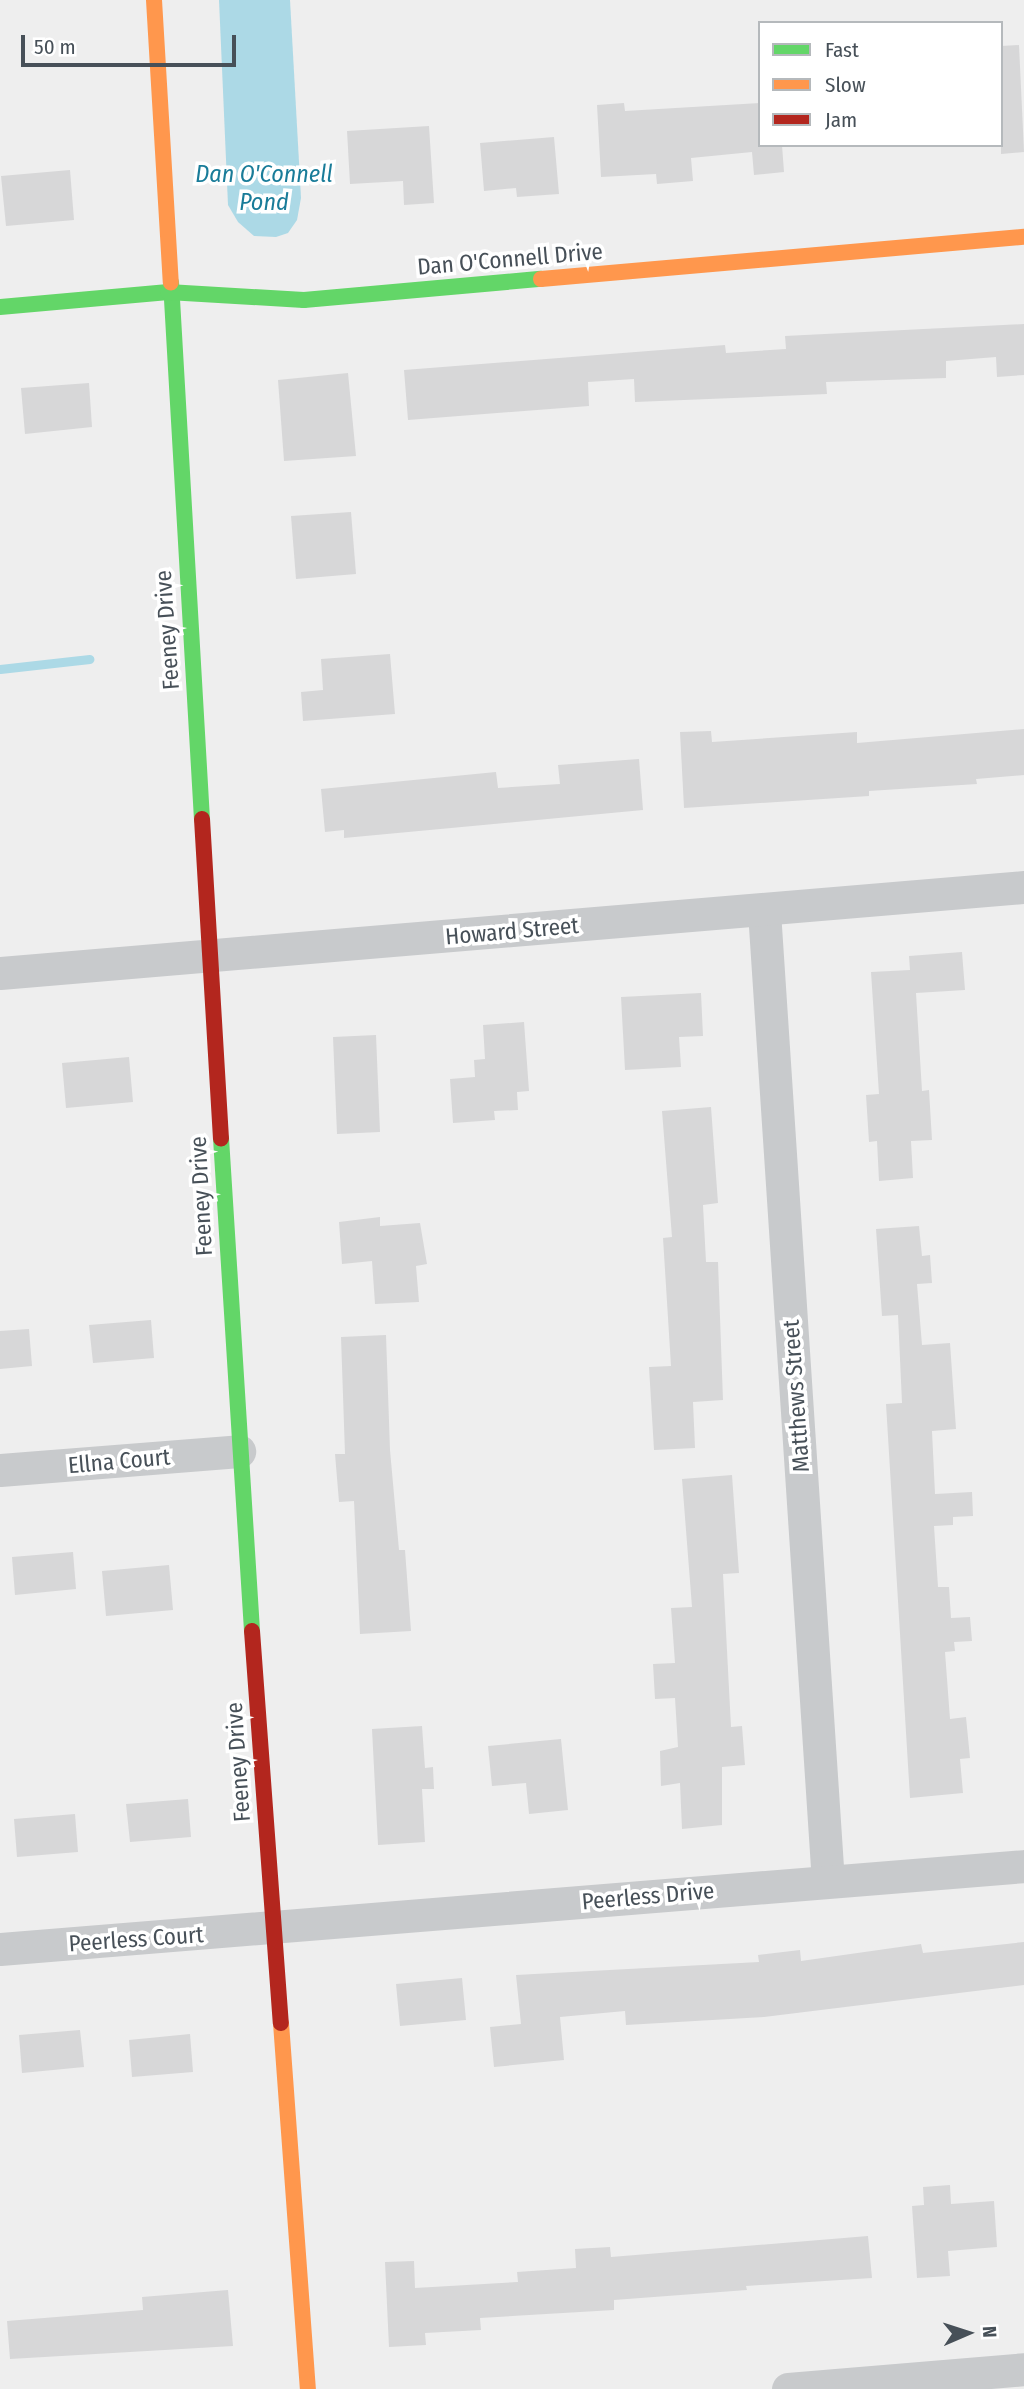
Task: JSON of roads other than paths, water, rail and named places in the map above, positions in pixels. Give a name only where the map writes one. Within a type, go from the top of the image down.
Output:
[{"type":"street","name":"Feeney Drive","points":[[154,0],[168,292],[211,955],[239,1451],[308,2389]]},
{"type":"street","name":"Dan O'Connell Drive","points":[[0,307],[168,292],[304,300],[1024,237]]},
{"type":"street","name":"Howard Street","points":[[0,973],[764,911],[1024,887]]},
{"type":"street","name":"Matthews Street","points":[[764,911],[828,1881]]},
{"type":"street","name":"Ellna Court","points":[[0,1470],[239,1451]]},
{"type":"street","name":"Peerless Drive","points":[[273,1928],[1024,1866]]},
{"type":"street","name":"Peerless Court","points":[[0,1949],[273,1928]]},
{"type":"street","points":[[788,2389],[1024,2369]]},
{"type":"water","name":"Dan O'Connell Pond","points":[[219,0],[290,0],[301,198],[297,220],[288,233],[276,237],[254,236],[238,222],[228,205]]},
{"type":"waterway","points":[[0,669],[89,659]]}]
